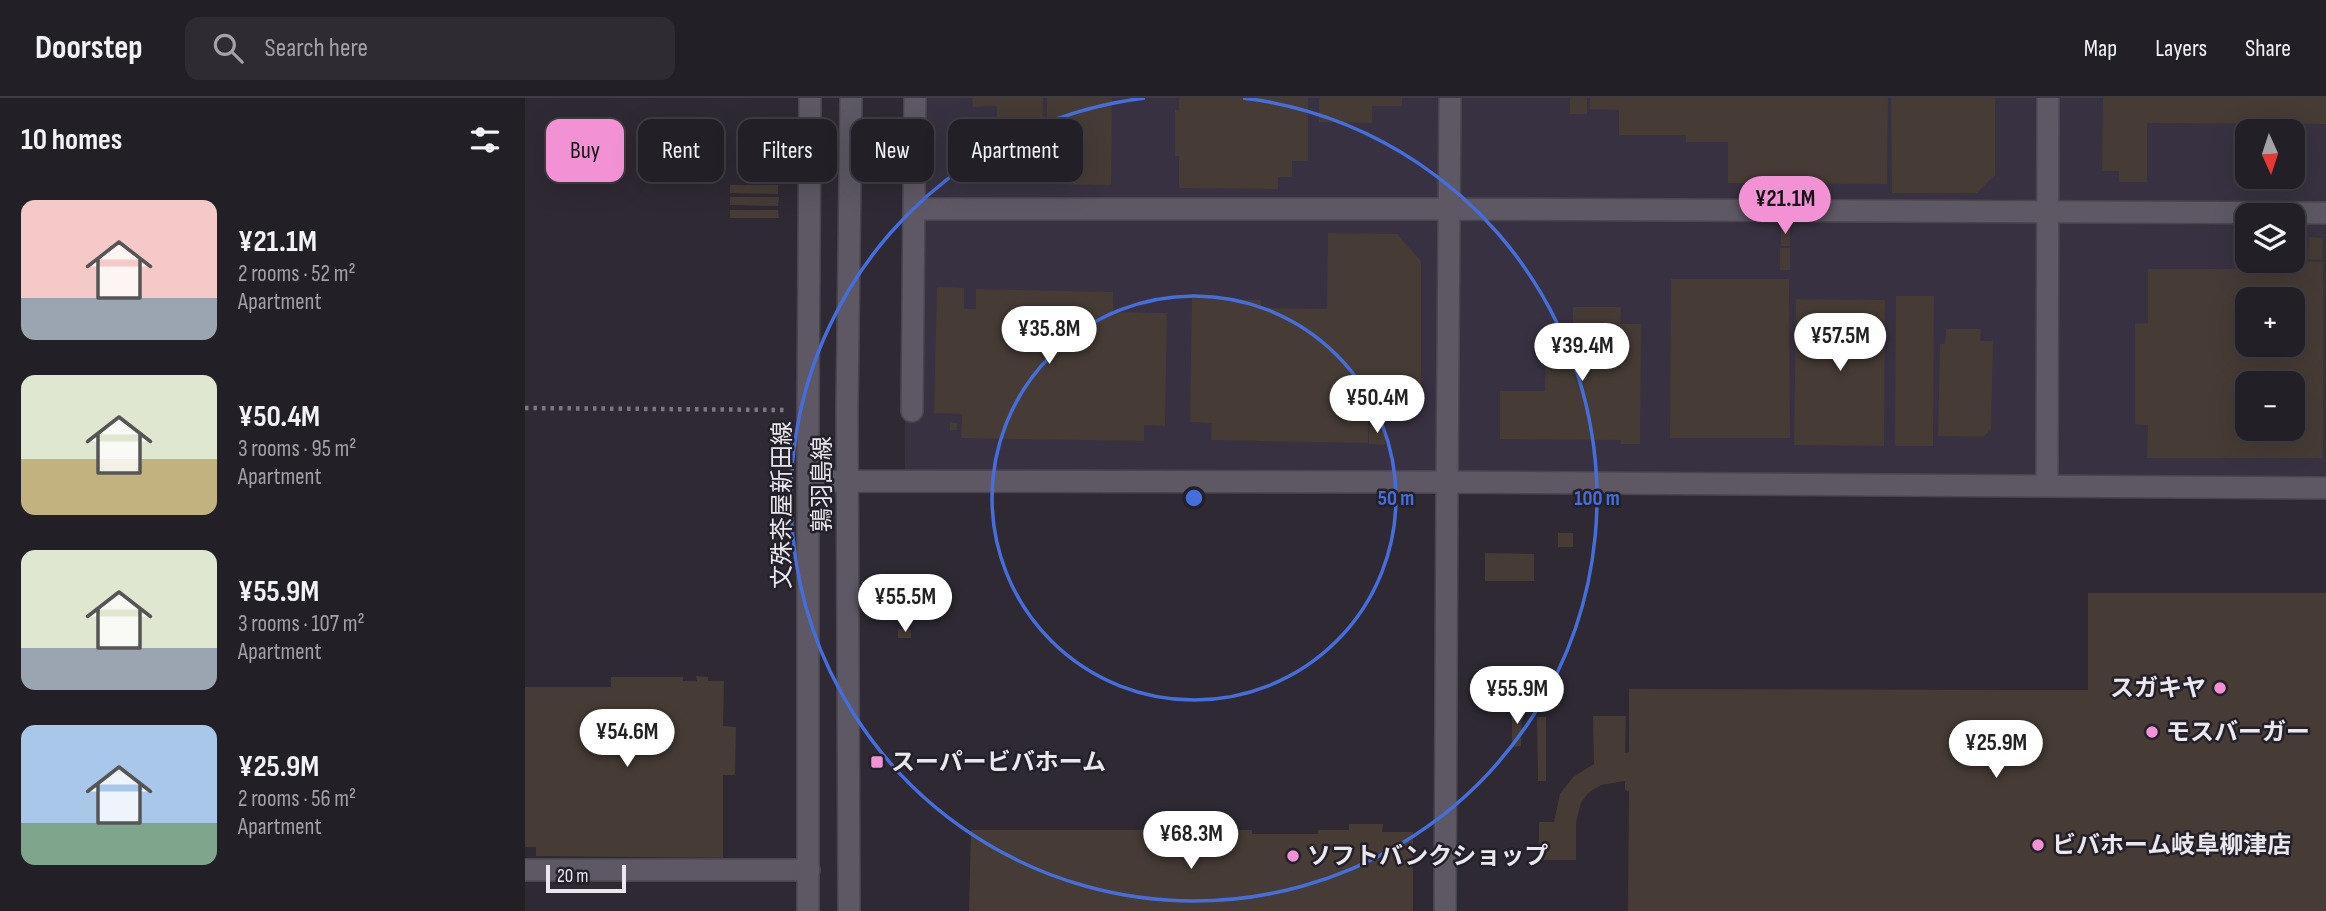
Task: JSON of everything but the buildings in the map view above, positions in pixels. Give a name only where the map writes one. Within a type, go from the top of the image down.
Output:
[{"type":"street","name":"文殊茶屋新田線","points":[[808,911],[810,98]]},
{"type":"street","name":"鶉羽島線","points":[[849,911],[851,98]]},
{"type":"street","points":[[912,411],[915,98]]},
{"type":"street","points":[[1445,911],[1450,98]]},
{"type":"street","points":[[2047,486],[2048,98]]},
{"type":"street","points":[[914,209],[2326,213]]},
{"type":"street","points":[[809,481],[2326,488]]},
{"type":"street","points":[[525,870],[809,870]]},
{"type":"path","points":[[525,408],[808,410]]},
{"type":"shaded area","points":[[904,98],[2326,98],[2326,477],[905,469],[904,182],[934,182],[934,119],[904,119]]},
{"type":"place","name":"スガキヤ","points":[[2220,688]]},
{"type":"place","name":"モスバーガー","points":[[2152,732]]},
{"type":"place","name":"スーパービバホーム","points":[[877,762]]},
{"type":"place","name":"ビバホーム岐阜柳津店","points":[[2038,845]]},
{"type":"place","name":"ソフトバンクショップ","points":[[1293,856]]}]
